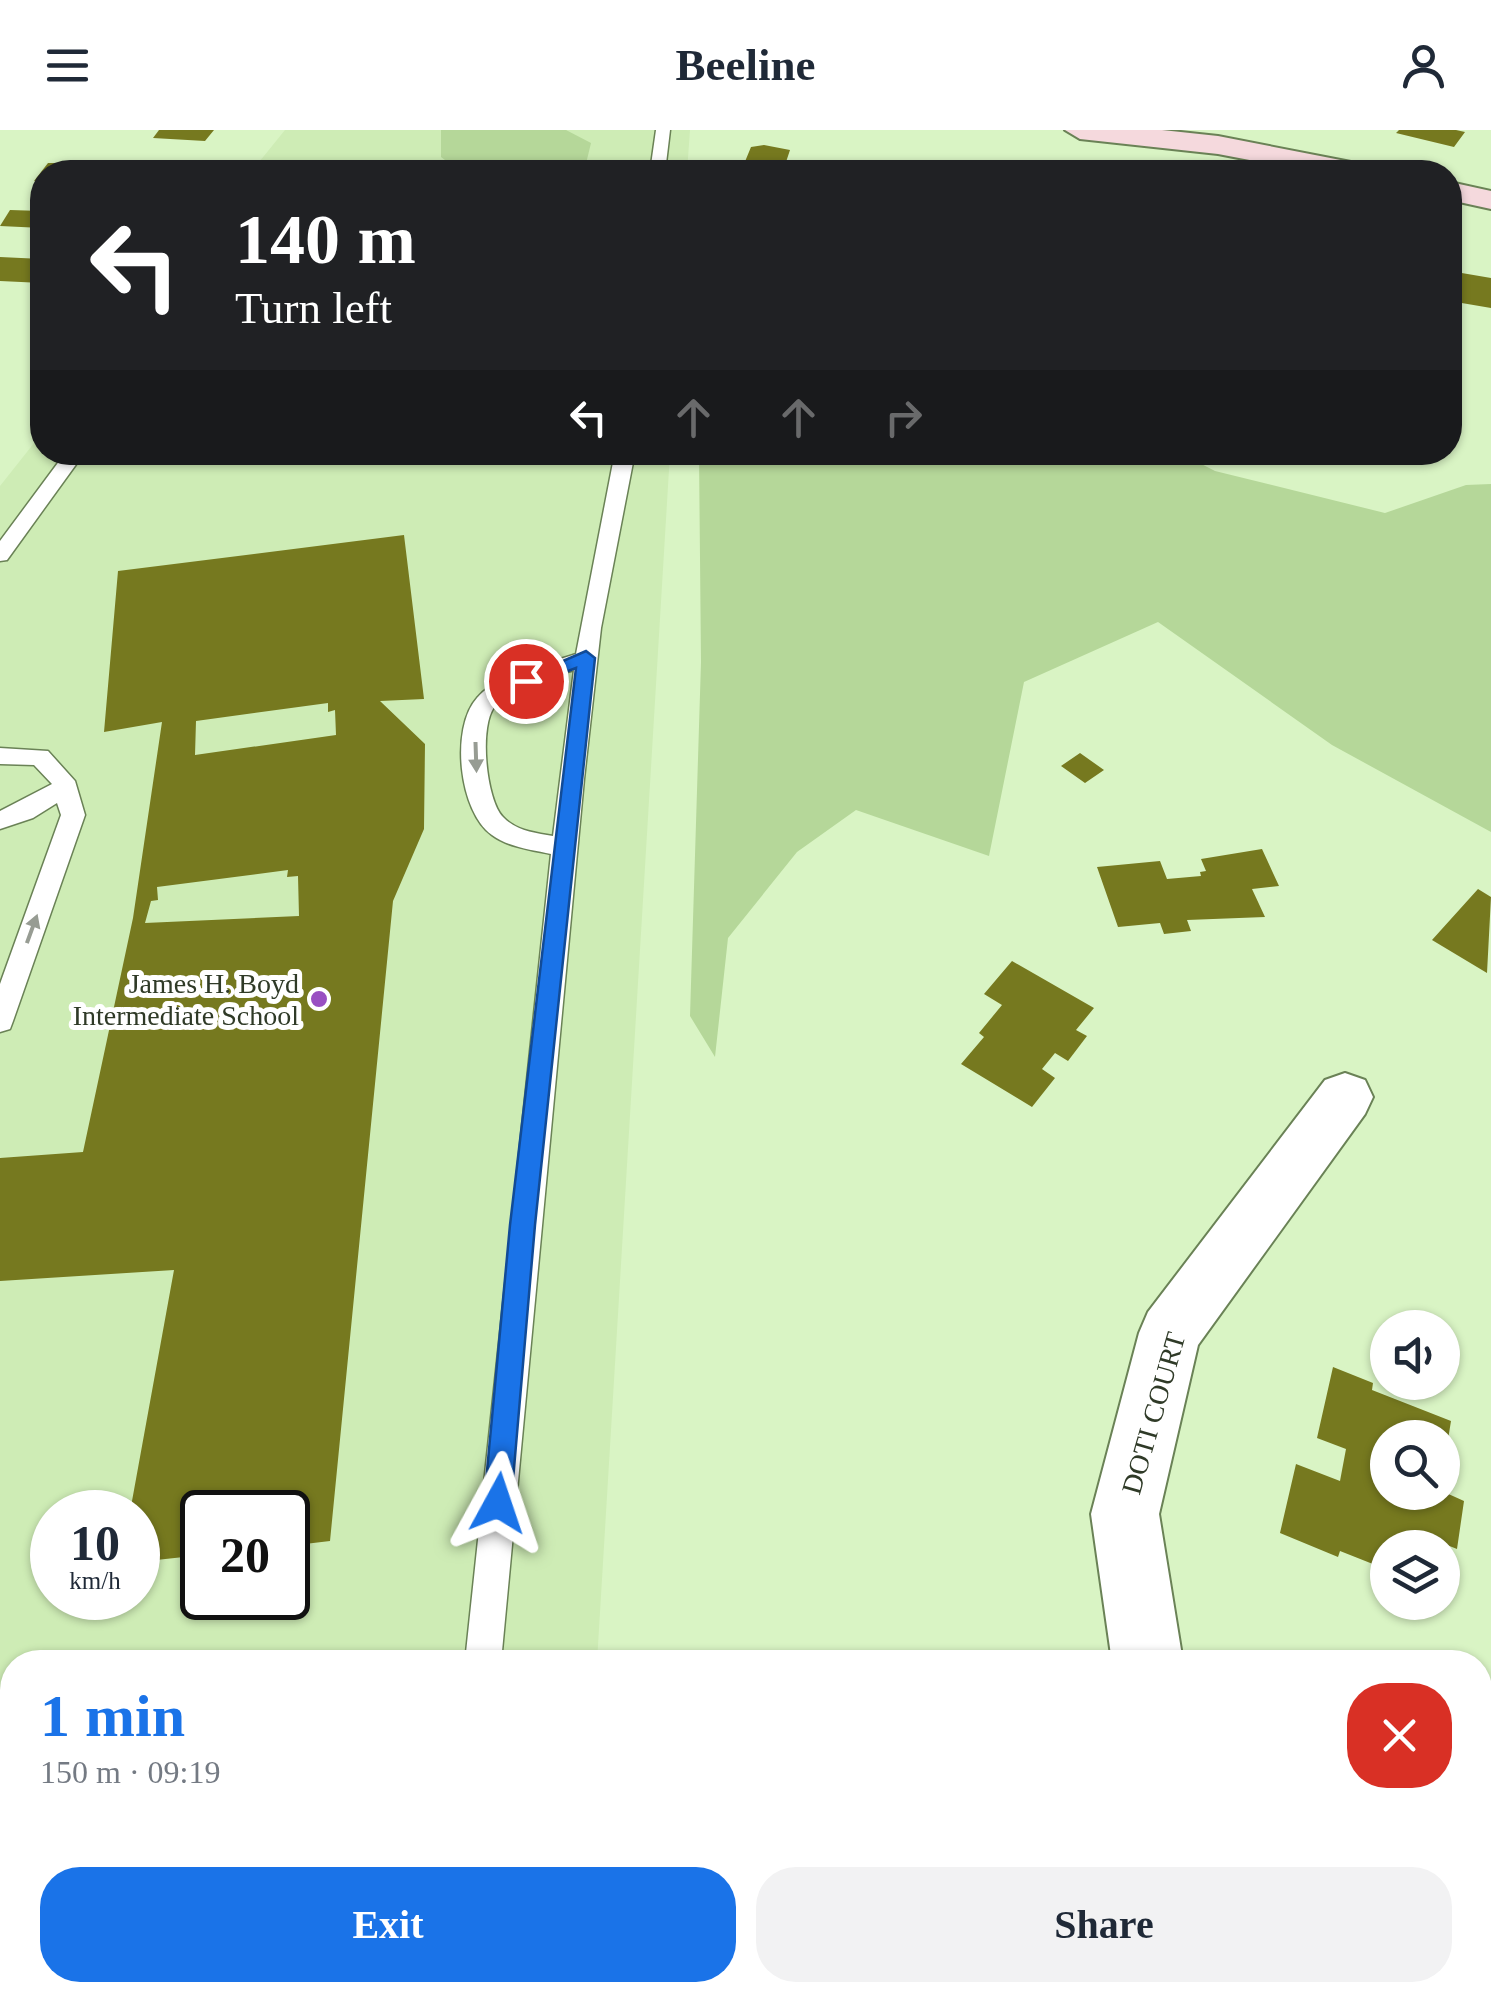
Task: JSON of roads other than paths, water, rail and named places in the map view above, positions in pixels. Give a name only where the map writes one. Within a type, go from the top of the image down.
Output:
[{"type":"main road","points":[[1080,130],[1218,145],[1295,160]]},
{"type":"main road","points":[[1462,194],[1491,200]]},
{"type":"street","name":"DOTI COURT","points":[[1145,1650],[1125,1514],[1170,1332],[1345,1097]]},
{"type":"lane","points":[[659,160],[663,130]]},
{"type":"lane","points":[[0,554],[66,465]]},
{"type":"lane","points":[[484,1650],[523,1225],[586,658],[619,508],[624,465]]},
{"type":"lane","points":[[565,847],[513,838],[484,816],[478,795],[474,745],[482,706],[496,692],[586,658]]},
{"type":"lane","points":[[0,756],[40,756],[65,788],[73,815],[0,1021]]},
{"type":"lane","points":[[0,820],[24,812],[65,788]]},
{"type":"place","name":"James H. Boyd Intermediate School","points":[[319,999]]}]
